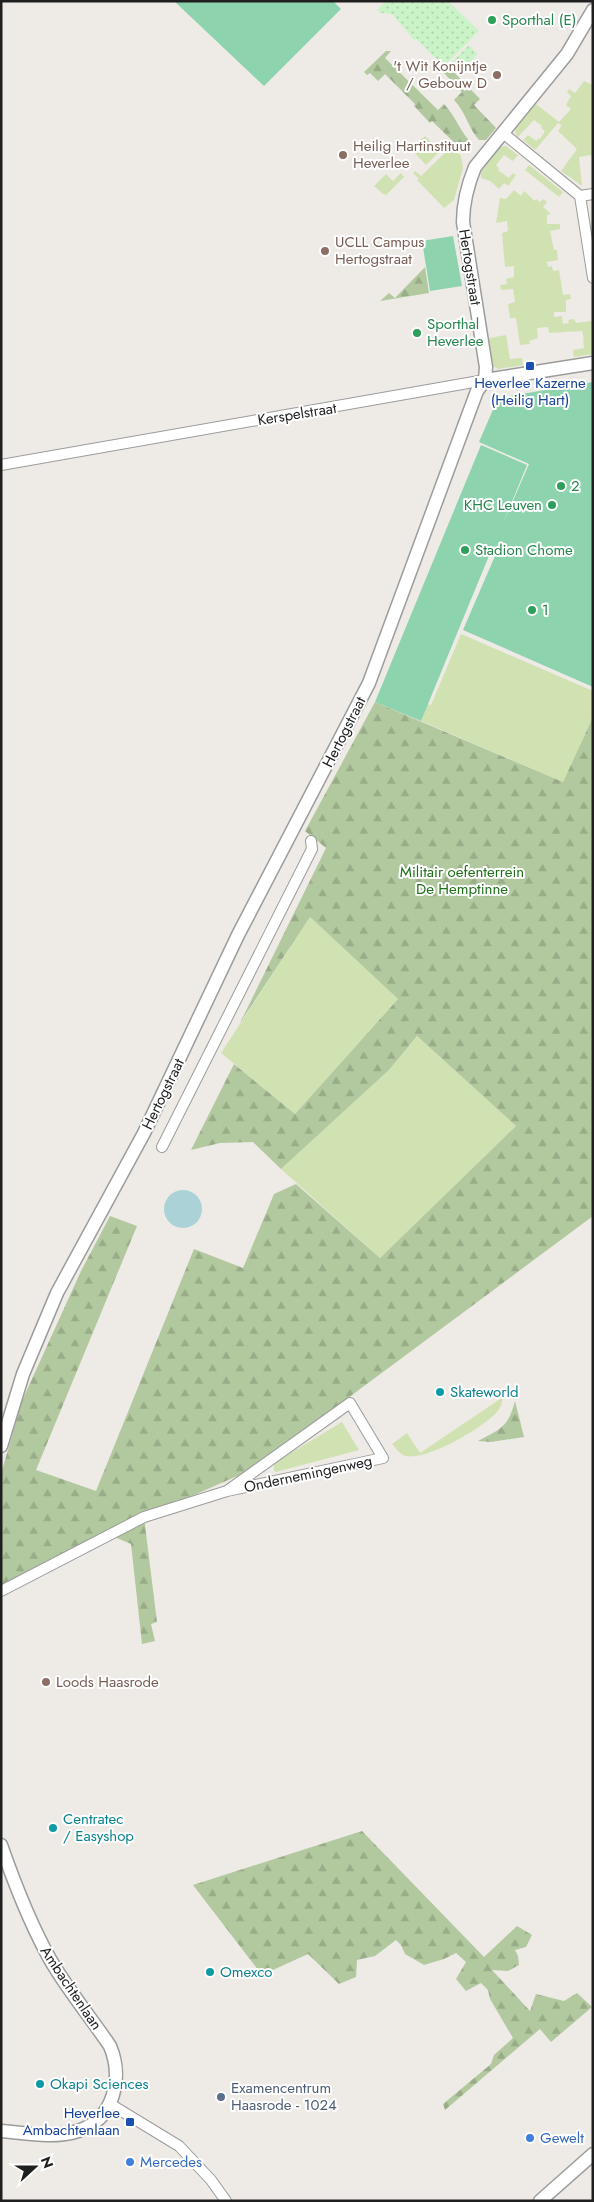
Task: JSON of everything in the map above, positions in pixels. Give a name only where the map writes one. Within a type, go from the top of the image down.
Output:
[{"type":"street","name":"Hertogstraat","points":[[1,1446],[23,1374],[57,1293],[144,1133],[238,935],[369,684],[477,391],[485,380],[486,367],[463,217],[468,187],[475,167],[567,54],[593,10]]},
{"type":"street","points":[[502,133],[580,196],[593,278]]},
{"type":"street","points":[[580,196],[593,194]]},
{"type":"street","name":"Kerspelstraat","points":[[1,465],[485,380],[593,363]]},
{"type":"street","points":[[162,1147],[312,849],[311,841]]},
{"type":"street","name":"Ondernemingenweg","points":[[1,1591],[144,1517],[226,1491],[383,1458],[350,1403],[226,1491]]},
{"type":"street","name":"Ambachtenlaan","points":[[1,1845],[21,1900],[52,1963],[110,2046],[116,2059],[117,2073],[116,2090],[110,2104],[101,2116],[78,2131],[46,2134],[1,2131]]},
{"type":"street","points":[[110,2104],[179,2146],[211,2180],[226,2201]]},
{"type":"street","points":[[540,2201],[593,2154]]},
{"type":"green space","points":[[174,1],[333,1],[341,9],[264,86]]},
{"type":"green space","points":[[386,1],[448,1],[479,31],[444,66],[416,39],[414,40],[392,14],[381,13],[377,10]]},
{"type":"green space","points":[[469,45],[478,54],[459,73],[450,64]]},
{"type":"green space","points":[[386,51],[391,51],[385,58],[438,110],[444,104],[448,109],[473,145],[465,153],[432,121],[430,123],[414,106],[415,104],[385,74],[378,81],[370,73],[367,75],[364,72]]},
{"type":"green space","points":[[447,65],[480,99],[474,105],[496,128],[486,140],[479,140],[475,135],[454,100],[462,92],[441,70]]},
{"type":"green space","points":[[584,81],[593,85],[593,161],[591,155],[579,157],[582,186],[561,171],[577,149],[558,131],[562,125],[558,123],[535,150],[523,140],[528,135],[536,141],[540,139],[545,131],[541,128],[542,126],[534,120],[518,137],[515,129],[536,104],[559,122],[571,109],[566,105],[571,96],[567,92],[569,89],[575,93]]},
{"type":"green space","points":[[425,136],[440,151],[426,165],[411,149]]},
{"type":"green space","points":[[452,146],[461,156],[463,168],[454,200],[444,208],[417,180],[419,179],[413,173],[415,171],[421,176]]},
{"type":"green space","points":[[506,146],[518,155],[513,161],[504,155],[496,165],[499,168],[498,170],[509,178],[513,173],[516,175],[508,186],[504,183],[499,189],[490,181],[481,178],[481,172],[500,147]]},
{"type":"green space","points":[[529,165],[563,192],[559,197],[525,170]]},
{"type":"green space","points":[[401,173],[404,177],[386,195],[374,186],[386,174],[393,181]]},
{"type":"green space","points":[[514,190],[521,196],[524,191],[535,201],[536,199],[540,202],[543,199],[547,202],[543,207],[551,214],[547,215],[547,224],[560,224],[560,229],[550,231],[554,250],[557,250],[558,260],[547,262],[548,267],[552,266],[553,271],[559,270],[563,295],[570,294],[571,299],[566,300],[566,312],[554,312],[554,317],[562,316],[563,324],[569,323],[568,320],[574,319],[576,323],[592,321],[593,354],[574,357],[573,350],[584,348],[582,331],[549,333],[548,327],[537,328],[538,338],[529,341],[530,344],[520,345],[516,318],[510,318],[508,304],[515,302],[513,289],[501,290],[500,285],[507,284],[506,279],[514,277],[514,266],[505,267],[502,233],[508,231],[507,221],[496,223],[500,198],[506,199]]},
{"type":"green space","points":[[453,236],[462,286],[430,291],[422,241]]},
{"type":"green space","points":[[425,267],[429,293],[380,301],[389,293],[395,298]]},
{"type":"green space","points":[[506,335],[510,359],[522,358],[523,365],[498,369],[493,366],[489,338]]},
{"type":"green space","name":"KHC Leuven","points":[[593,382],[593,687],[463,630],[498,549],[493,546],[421,721],[375,702],[481,445],[527,465],[502,526],[529,464],[479,442],[498,398]]},
{"type":"green space","points":[[461,634],[593,691],[593,717],[563,782],[421,721],[427,704],[431,705]]},
{"type":"green space","name":"Militair oefenterrein De Hemptinne","points":[[375,702],[563,782],[593,717],[593,1216],[251,1470],[144,1517],[157,1622],[151,1624],[155,1641],[142,1644],[131,1544],[110,1535],[1,1586],[1,1474],[22,1401],[81,1271],[110,1216],[137,1226],[36,1470],[96,1491],[194,1249],[243,1268],[274,1194],[296,1184],[380,1258],[516,1126],[417,1036],[389,1070],[281,1169],[253,1142],[220,1143],[191,1150],[234,1064],[295,1114],[398,999],[310,917],[240,1023],[326,848],[305,831]]},
{"type":"green space","points":[[310,917],[398,999],[295,1114],[221,1053]]},
{"type":"green space","points":[[417,1036],[516,1126],[380,1258],[281,1169],[389,1070]]},
{"type":"green space","points":[[503,1397],[497,1412],[490,1419],[467,1435],[438,1449],[412,1456],[403,1455],[392,1444],[407,1433],[420,1453]]},
{"type":"green space","points":[[515,1401],[524,1437],[491,1442],[478,1441],[498,1430],[506,1422],[510,1417]]},
{"type":"green space","points":[[342,1422],[359,1450],[274,1471],[274,1463]]},
{"type":"green space","points":[[362,1831],[484,1957],[517,1926],[532,1935],[526,1947],[515,1950],[519,1965],[508,1971],[492,1970],[530,2011],[536,1994],[564,2001],[577,1993],[592,2007],[551,2042],[540,2029],[445,2110],[443,2104],[491,2064],[494,2055],[513,2038],[490,1999],[488,1990],[481,1983],[466,1991],[456,1979],[466,1962],[456,1953],[424,1965],[405,1954],[401,1945],[396,1940],[375,1956],[357,1960],[356,1977],[339,1984],[308,1954],[262,1975],[193,1885]]},
{"type":"water","points":[[183,1190],[196,1196],[202,1209],[196,1222],[183,1228],[170,1222],[164,1209],[170,1196]]},
{"type":"place","name":"Sporthal (E)","points":[[492,20]]},
{"type":"place","name":"'t Wit Konijntje / Gebouw D","points":[[497,75]]},
{"type":"place","name":"Heilig Hartinstituut Heverlee","points":[[343,155]]},
{"type":"place","name":"UCLL Campus Hertogstraat","points":[[325,251]]},
{"type":"place","name":"Sporthal Heverlee","points":[[417,333]]},
{"type":"place","name":"Heverlee Kazerne (Heilig Hart)","points":[[530,366]]},
{"type":"place","name":"2","points":[[561,486]]},
{"type":"place","name":"KHC Leuven","points":[[552,505]]},
{"type":"place","name":"Stadion Chome","points":[[465,550]]},
{"type":"place","name":"1","points":[[532,610]]},
{"type":"place","name":"Skateworld","points":[[440,1392]]},
{"type":"place","name":"Loods Haasrode","points":[[46,1682]]},
{"type":"place","name":"Centratec / Easyshop","points":[[53,1828]]},
{"type":"place","name":"Omexco","points":[[210,1972]]},
{"type":"place","name":"Okapi Sciences","points":[[40,2084]]},
{"type":"place","name":"Examencentrum Haasrode - 1024","points":[[221,2097]]},
{"type":"place","name":"Heverlee Ambachtenlaan","points":[[130,2122]]},
{"type":"place","name":"Gewelt","points":[[530,2138]]},
{"type":"place","name":"Mercedes","points":[[130,2162]]}]
